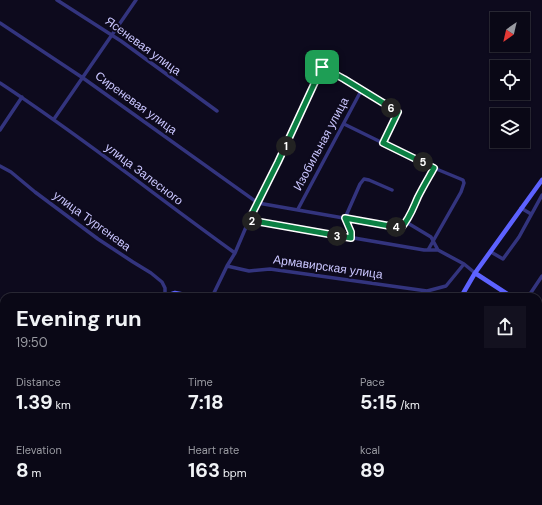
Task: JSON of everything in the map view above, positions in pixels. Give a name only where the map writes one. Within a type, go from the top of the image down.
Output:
[{"type":"main road","points":[[463,293],[475,273],[542,181]]},
{"type":"main road","points":[[475,273],[506,293]]},
{"type":"street","name":"Ясеневая улица","points":[[57,0],[112,35],[217,111]]},
{"type":"street","points":[[54,119],[136,0]]},
{"type":"street","name":"Сиреневая улица","points":[[0,23],[83,78],[258,203]]},
{"type":"street","points":[[214,293],[235,253],[249,220],[322,67],[362,89],[398,112],[383,143]]},
{"type":"street","name":"улица Залесного","points":[[0,83],[54,119],[165,203],[235,253]]},
{"type":"street","name":"Изобильная улица","points":[[298,209],[362,89]]},
{"type":"street","points":[[0,130],[22,97]]},
{"type":"street","points":[[344,124],[434,168],[463,180],[464,183],[461,192],[428,250]]},
{"type":"street","name":"улица Тургенева","points":[[0,166],[12,172],[35,192],[98,238],[151,273],[162,282],[165,288],[164,293]]},
{"type":"street","points":[[258,203],[401,228],[406,222],[434,168]]},
{"type":"street","points":[[351,238],[351,232],[345,218],[360,184],[364,179],[392,190]]},
{"type":"street","points":[[491,252],[503,259],[519,237],[542,195]]},
{"type":"street","points":[[521,208],[531,214]]},
{"type":"street","points":[[249,220],[351,238],[428,250],[438,250],[464,264],[475,273]]},
{"type":"street","points":[[406,222],[434,240],[438,250]]},
{"type":"street","name":"Армавирская улица","points":[[227,266],[249,271],[270,269],[427,291],[446,286],[464,264]]},
{"type":"street","points":[[531,293],[542,276]]},
{"type":"route","points":[[322,67],[362,89],[398,112],[383,143],[434,168],[413,211],[401,228],[345,218],[351,232],[351,238],[249,220],[322,67]]}]
